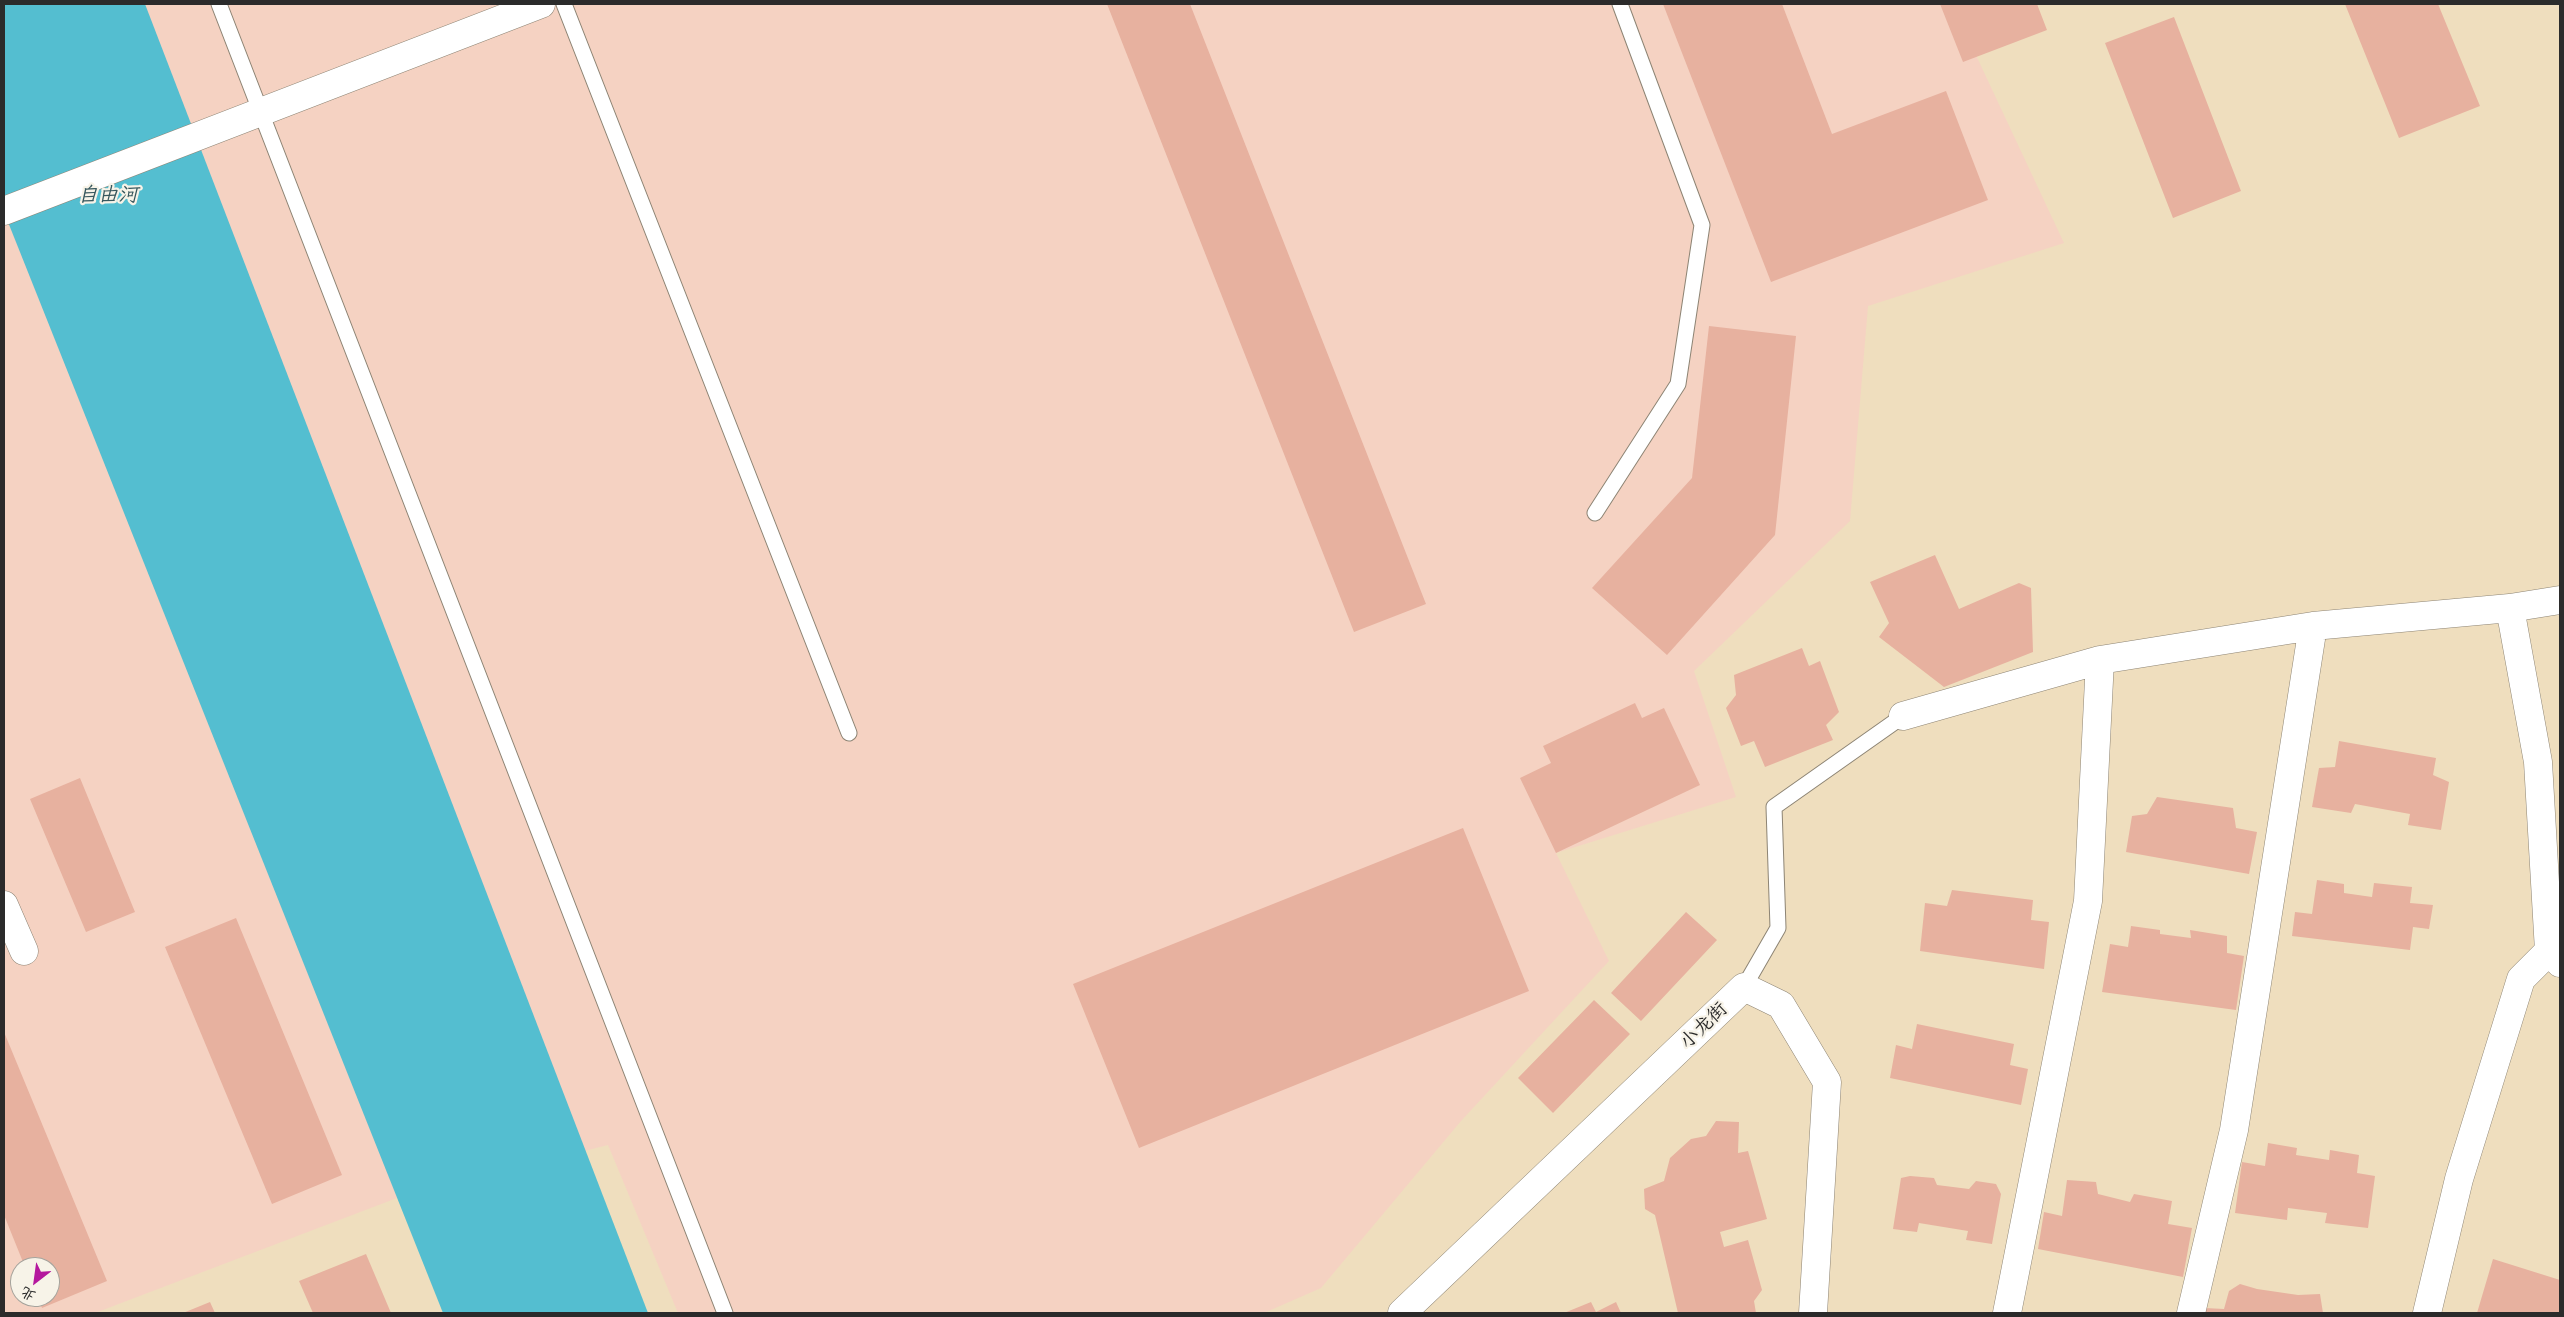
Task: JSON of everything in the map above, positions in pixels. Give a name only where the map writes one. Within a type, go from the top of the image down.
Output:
[{"type":"street","points":[[4,211],[542,4]]},
{"type":"street","points":[[1903,716],[2100,660],[2313,626],[2510,608],[2560,600]]},
{"type":"street","points":[[2427,1313],[2459,1179],[2520,978],[2555,957],[2538,762],[2510,608]]},
{"type":"street","points":[[2191,1313],[2234,1130],[2313,626]]},
{"type":"street","points":[[2007,1313],[2088,901],[2100,660]]},
{"type":"street","points":[[4,905],[24,951]]},
{"type":"street","name":"小龙街","points":[[1402,1313],[1744,987],[1781,1005],[1827,1082],[1813,1313]]},
{"type":"lane","points":[[219,4],[725,1313]]},
{"type":"lane","points":[[564,4],[849,733]]},
{"type":"lane","points":[[1595,514],[1678,384],[1702,225],[1620,4]]},
{"type":"lane","points":[[1744,987],[1778,928],[1774,807],[1903,716]]},
{"type":"shaded area","points":[[4,4],[1952,4],[2064,243],[1868,306],[1850,521],[1694,671],[1736,797],[1556,853],[1609,961],[1461,1121],[1321,1288],[1264,1313],[678,1313],[608,1145],[397,1198],[95,1313],[4,1313]]},
{"type":"water","name":"自由河","points":[[4,4],[145,4],[648,1313],[443,1313],[4,212]]},
{"type":"building","points":[[1107,4],[1190,4],[1426,604],[1354,632]]},
{"type":"building","points":[[1663,4],[1782,4],[1832,134],[1946,91],[1988,200],[1771,282]]},
{"type":"building","points":[[1940,4],[2037,4],[2047,30],[1963,62]]},
{"type":"building","points":[[2345,4],[2438,4],[2480,106],[2399,138]]},
{"type":"building","points":[[2174,17],[2241,191],[2173,218],[2105,43]]},
{"type":"building","points":[[1709,326],[1796,336],[1775,535],[1667,655],[1592,588],[1692,478]]},
{"type":"building","points":[[1935,555],[1959,609],[2019,583],[2031,588],[2033,652],[1944,687],[1879,637],[1889,623],[1870,582]]},
{"type":"building","points":[[1802,648],[1809,666],[1820,661],[1839,712],[1826,725],[1833,740],[1765,767],[1754,741],[1741,746],[1726,708],[1736,695],[1734,675]]},
{"type":"building","points":[[1635,703],[1642,718],[1664,708],[1700,785],[1556,853],[1520,778],[1551,763],[1543,746]]},
{"type":"building","points":[[2339,741],[2436,758],[2433,775],[2449,782],[2441,830],[2408,825],[2410,814],[2355,804],[2351,813],[2312,807],[2319,768],[2335,767]]},
{"type":"building","points":[[80,778],[135,912],[86,932],[30,799]]},
{"type":"building","points":[[2157,797],[2233,808],[2236,828],[2257,832],[2249,874],[2126,852],[2132,816],[2147,814]]},
{"type":"building","points":[[1463,828],[1529,991],[1139,1148],[1073,984]]},
{"type":"building","points":[[2317,880],[2344,884],[2344,893],[2372,897],[2374,883],[2412,887],[2410,903],[2433,905],[2429,929],[2413,927],[2410,950],[2292,936],[2295,912],[2312,914]]},
{"type":"building","points":[[1952,890],[2033,900],[2031,920],[2049,922],[2044,969],[1920,951],[1925,903],[1947,906]]},
{"type":"building","points":[[1686,912],[1717,940],[1641,1021],[1611,993]]},
{"type":"building","points":[[236,918],[342,1175],[272,1204],[165,947]]},
{"type":"building","points":[[2131,926],[2160,930],[2160,934],[2191,938],[2190,930],[2227,936],[2227,953],[2244,956],[2236,1010],[2102,992],[2110,944],[2128,947]]},
{"type":"building","points":[[1594,1000],[1630,1034],[1553,1113],[1518,1078]]},
{"type":"building","points":[[1917,1024],[2014,1044],[2010,1065],[2028,1069],[2021,1105],[1890,1078],[1896,1045],[1912,1049]]},
{"type":"building","points":[[4,1032],[107,1281],[60,1301],[60,1257],[21,1257],[4,1215]]},
{"type":"building","points":[[1716,1121],[1739,1122],[1738,1153],[1748,1151],[1767,1219],[1720,1232],[1724,1247],[1748,1240],[1762,1290],[1754,1301],[1756,1313],[1678,1313],[1655,1215],[1645,1209],[1644,1189],[1664,1181],[1670,1158],[1691,1139],[1706,1136]]},
{"type":"building","points":[[2268,1143],[2297,1148],[2296,1155],[2329,1160],[2330,1150],[2359,1155],[2357,1173],[2375,1176],[2368,1228],[2325,1223],[2327,1213],[2288,1208],[2287,1220],[2235,1213],[2242,1162],[2265,1166]]},
{"type":"building","points":[[1910,1176],[1934,1178],[1937,1185],[1969,1189],[1976,1181],[1996,1184],[2001,1194],[1992,1244],[1966,1240],[1968,1231],[1919,1223],[1917,1232],[1893,1229],[1901,1178]]},
{"type":"building","points":[[2067,1180],[2096,1182],[2098,1194],[2130,1202],[2134,1194],[2172,1201],[2168,1224],[2192,1228],[2183,1277],[2038,1249],[2044,1212],[2062,1216]]},
{"type":"building","points":[[366,1254],[391,1313],[313,1313],[299,1281]]},
{"type":"building","points":[[2493,1259],[2560,1280],[2560,1313],[2477,1313]]},
{"type":"building","points":[[2240,1284],[2257,1289],[2298,1295],[2320,1294],[2323,1313],[2204,1313],[2205,1308],[2224,1309],[2229,1291]]},
{"type":"building","points":[[210,1302],[215,1313],[183,1313]]},
{"type":"building","points":[[1591,1302],[1596,1312],[1616,1302],[1621,1313],[1564,1313]]}]
